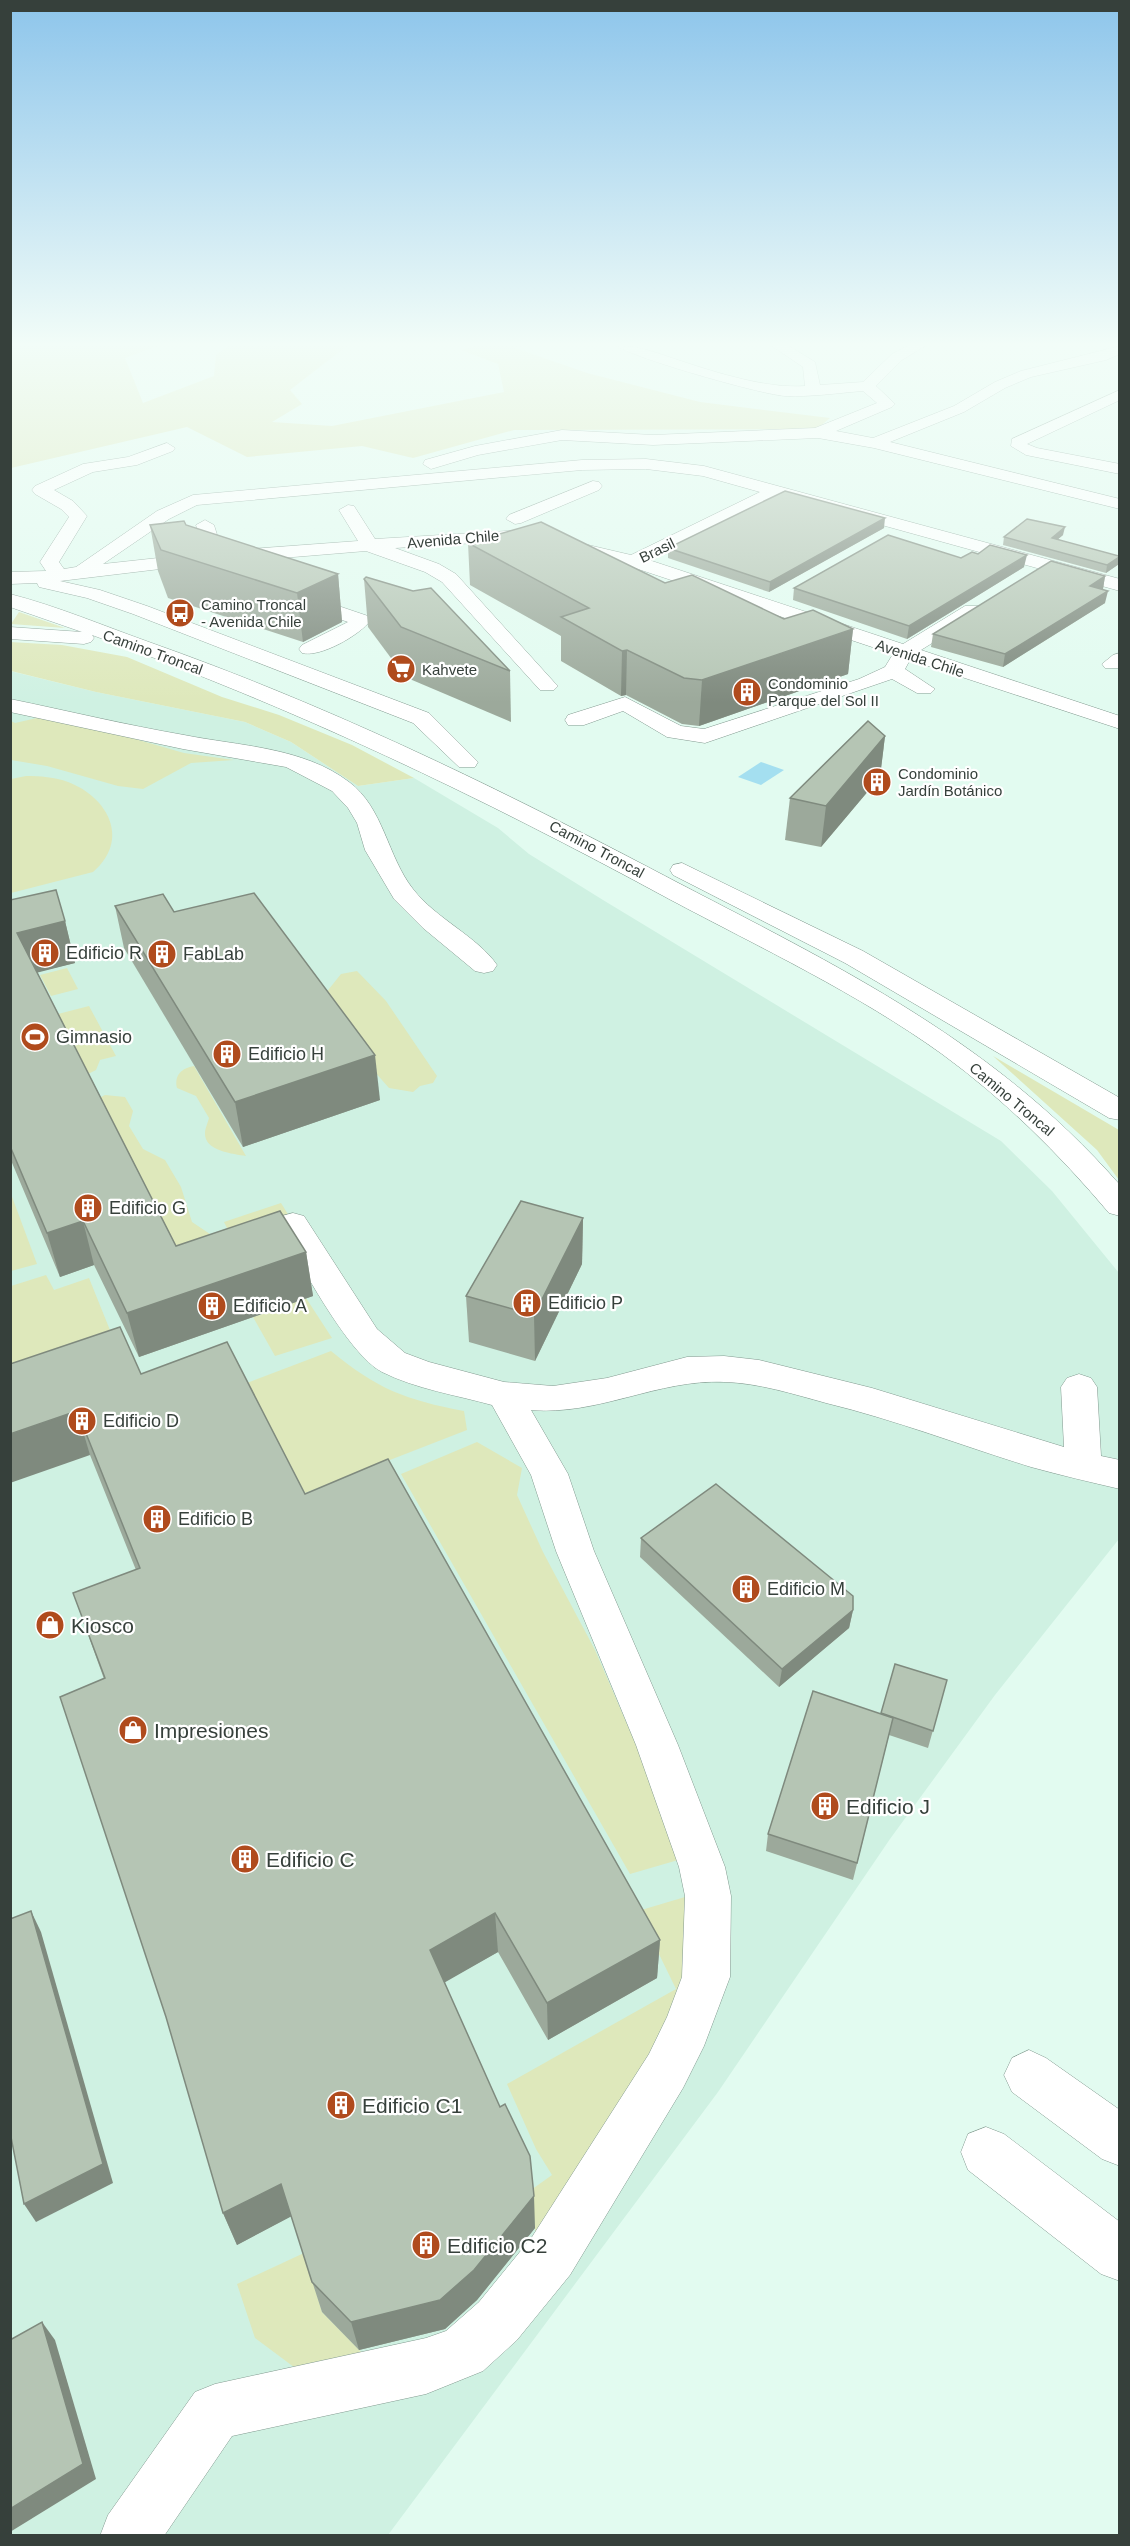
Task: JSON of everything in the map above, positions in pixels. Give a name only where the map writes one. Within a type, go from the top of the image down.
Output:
[{"type":"street","points":[[58,573],[49,562],[78,516],[67,505],[41,490],[89,468],[108,465]]},
{"type":"street","points":[[378,484],[434,465]]},
{"type":"street","points":[[93,594],[81,578],[81,571],[163,515],[193,500],[594,465]]},
{"type":"street","points":[[653,465],[704,471],[1119,585]]},
{"type":"street","points":[[962,465],[1119,504]]},
{"type":"street","points":[[1098,465],[1119,469]]},
{"type":"street","points":[[514,520],[593,486]]},
{"type":"street","name":"Brasil","points":[[633,561],[777,490]]},
{"type":"street","points":[[348,510],[370,546],[432,568],[449,578],[548,686]]},
{"type":"street","name":"Avenida Chile","points":[[16,580],[58,573],[185,560],[469,537],[514,520],[550,539],[633,561],[764,606],[898,662],[1119,723]]},
{"type":"street","points":[[205,525],[215,558]]},
{"type":"street","points":[[885,537],[905,526]]},
{"type":"street","points":[[185,560],[229,575]]},
{"type":"street","points":[[1025,578],[1045,565]]},
{"type":"street","name":"Camino Troncal","points":[[16,580],[93,594],[421,718],[467,762]]},
{"type":"street","name":"Camino Troncal","points":[[16,580],[362,714],[467,762],[854,957],[1119,1111]]},
{"type":"street","points":[[284,593],[361,620],[353,628],[309,649]]},
{"type":"street","points":[[764,606],[784,595]]},
{"type":"street","name":"Camino Troncal","points":[[10,600],[130,642],[297,706],[529,813],[879,1002],[975,1066],[1020,1103],[1061,1140],[1119,1206]]},
{"type":"street","points":[[576,720],[625,703],[675,732],[705,736],[866,683],[984,603]]},
{"type":"street","points":[[10,633],[130,642]]},
{"type":"street","points":[[898,662],[924,689]]},
{"type":"street","points":[[10,705],[183,742],[292,761],[340,786],[358,804],[369,822],[377,850],[403,894],[432,923],[484,965]]},
{"type":"street","points":[[293,1224],[365,1338],[393,1362],[421,1373],[504,1395],[553,1399],[607,1391],[687,1370],[724,1368],[759,1373],[872,1401],[1033,1453],[1119,1475]]},
{"type":"street","points":[[1079,1387],[1083,1466]]},
{"type":"street","points":[[129,2535],[215,2412],[426,2366],[464,2352],[498,2321],[551,2256],[666,2071],[687,2029],[706,1977],[708,1896],[702,1867],[657,1745],[575,1551],[549,1474],[504,1395]]},
{"type":"street","points":[[1029,2075],[1119,2141]]},
{"type":"street","points":[[986,2152],[1119,2255]]},
{"type":"shaded area","points":[[19,612],[65,628],[11,624]]},
{"type":"shaded area","points":[[10,642],[62,645],[127,657],[222,697],[279,715],[352,745],[414,778],[358,786],[291,742],[245,722],[96,692],[11,671]]},
{"type":"shaded area","points":[[10,671],[96,692],[245,722],[291,742],[358,786],[414,778],[498,828],[529,854],[603,900],[1001,1141],[1052,1191],[1119,1273],[1119,1539],[995,1695],[890,1839],[718,2092],[388,2535],[11,2535]]},
{"type":"shaded area","points":[[37,718],[76,722],[184,753],[234,760],[191,763],[143,789],[118,786],[47,766],[11,760],[11,721],[15,723]]},
{"type":"shaded area","points":[[26,776],[63,780],[94,798],[104,809],[110,821],[111,847],[104,860],[93,872],[11,893],[11,779]]},
{"type":"shaded area","points":[[67,968],[78,989],[51,996],[40,975]]},
{"type":"shaded area","points":[[357,971],[386,1001],[437,1076],[433,1083],[420,1086],[413,1092],[389,1088],[360,1055],[325,994],[341,974]]},
{"type":"shaded area","points":[[89,1006],[116,1056],[100,1060],[96,1070],[84,1076],[58,1014]]},
{"type":"shaded area","points":[[993,1056],[1119,1130],[1119,1180],[1097,1150]]},
{"type":"shaded area","points":[[194,1066],[246,1156],[214,1148],[206,1139],[205,1131],[209,1118],[196,1096],[177,1088],[176,1083],[180,1073]]},
{"type":"shaded area","points":[[105,1095],[125,1097],[133,1111],[129,1126],[143,1149],[165,1160],[181,1187],[192,1222],[210,1234],[202,1249],[178,1253],[97,1099]]},
{"type":"shaded area","points":[[11,1194],[37,1264],[10,1271]]},
{"type":"shaded area","points":[[281,1203],[291,1219],[232,1238],[224,1222]]},
{"type":"shaded area","points":[[46,1275],[54,1290],[89,1278],[120,1355],[11,1393],[11,1286]]},
{"type":"shaded area","points":[[306,1298],[332,1338],[275,1356],[253,1317]]},
{"type":"shaded area","points":[[331,1351],[363,1375],[393,1391],[425,1402],[464,1411],[467,1430],[305,1493],[247,1383]]},
{"type":"shaded area","points":[[477,1442],[522,1468],[517,1495],[543,1552],[595,1650],[685,1858],[630,1874],[401,1474]]},
{"type":"shaded area","points":[[695,1894],[694,1920],[699,1988],[679,2059],[651,2115],[545,2275],[518,2308],[475,2350],[434,2373],[373,2384],[310,2379],[255,2338],[237,2284],[304,2253],[322,2312],[373,2364],[421,2364],[462,2348],[526,2283],[536,2238],[531,2190],[552,2175],[536,2149],[507,2084],[676,1989],[638,1911]]},
{"type":"water","points":[[761,762],[784,770],[761,785],[738,777]]},
{"type":"building","points":[[785,491],[885,518],[770,582],[668,548]]},
{"type":"building","points":[[1027,519],[1065,527],[1052,538],[1119,557],[1107,565],[1004,537]]},
{"type":"building","points":[[184,521],[186,525],[338,574],[297,593],[161,550],[150,525]]},
{"type":"building","points":[[541,522],[665,583],[692,575],[784,619],[813,610],[853,629],[702,680],[684,678],[627,650],[622,651],[561,617],[589,608],[468,543]]},
{"type":"building","points":[[888,535],[961,558],[972,552],[978,554],[990,545],[1027,555],[909,626],[794,588]]},
{"type":"building","points":[[1051,561],[1105,576],[1090,586],[1108,591],[1005,654],[933,634]]},
{"type":"building","points":[[366,577],[413,591],[431,588],[510,671],[401,627],[364,579]]},
{"type":"building","points":[[868,721],[885,736],[826,806],[790,798]]},
{"type":"building","points":[[56,890],[65,921],[17,933],[176,1246],[280,1211],[306,1252],[127,1313],[83,1221],[47,1233],[10,1146],[10,900]]},
{"type":"building","points":[[254,893],[375,1055],[235,1102],[115,906],[163,894],[174,912]]},
{"type":"building","points":[[521,1201],[583,1218],[534,1315],[466,1296]]},
{"type":"building","points":[[120,1327],[141,1374],[227,1342],[305,1494],[388,1459],[660,1940],[547,2003],[495,1913],[430,1950],[500,2107],[505,2104],[530,2156],[534,2196],[474,2270],[440,2300],[351,2322],[312,2282],[281,2184],[223,2213],[166,2017],[60,1697],[105,1678],[73,1593],[140,1568],[77,1411],[10,1434],[10,1364]]},
{"type":"building","name":"Edificio M","points":[[716,1484],[853,1596],[853,1610],[782,1669],[641,1538]]},
{"type":"building","points":[[895,1664],[947,1680],[933,1731],[881,1713]]},
{"type":"building","name":"Edificio J","points":[[813,1691],[893,1718],[857,1863],[768,1834]]},
{"type":"building","points":[[31,1911],[103,2164],[24,2204],[10,2132],[10,1919]]},
{"type":"building","points":[[42,2322],[83,2464],[10,2509],[10,2340]]},
{"type":"place","name":"Camino Troncal - Avenida Chile","points":[[180,613]]},
{"type":"place","name":"Kahvete","points":[[401,669]]},
{"type":"place","name":"Condominio Parque del Sol II","points":[[747,692]]},
{"type":"place","name":"Condominio Jardín Botánico","points":[[877,782]]},
{"type":"place","name":"Edificio R","points":[[45,953]]},
{"type":"place","name":"FabLab","points":[[162,954]]},
{"type":"place","name":"Gimnasio","points":[[35,1037]]},
{"type":"place","name":"Edificio H","points":[[227,1054]]},
{"type":"place","name":"Edificio G","points":[[88,1208]]},
{"type":"place","name":"Edificio P","points":[[527,1303]]},
{"type":"place","name":"Edificio A","points":[[212,1306]]},
{"type":"place","name":"Edificio D","points":[[82,1421]]},
{"type":"place","name":"Edificio B","points":[[157,1519]]},
{"type":"place","name":"Edificio M","points":[[746,1589]]},
{"type":"place","name":"Kiosco","points":[[50,1625]]},
{"type":"place","name":"Impresiones","points":[[133,1730]]},
{"type":"place","name":"Edificio J","points":[[825,1806]]},
{"type":"place","name":"Edificio C","points":[[245,1859]]},
{"type":"place","name":"Edificio C1","points":[[341,2105]]},
{"type":"place","name":"Edificio C2","points":[[426,2245]]}]
